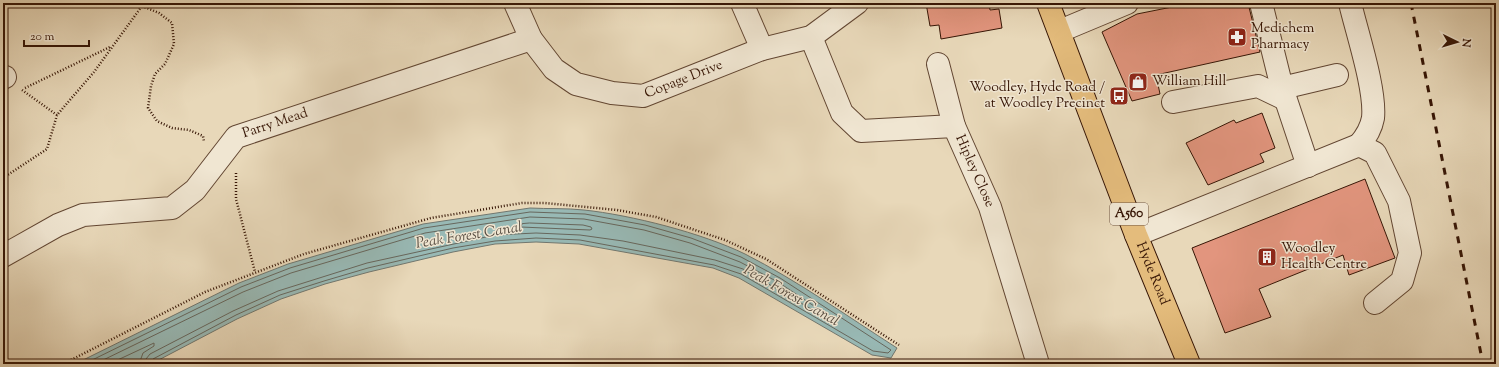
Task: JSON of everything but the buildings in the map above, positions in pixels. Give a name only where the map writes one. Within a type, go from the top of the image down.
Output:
[{"type":"main road","name":"Hyde Road","points":[[1048,3],[1060,31],[1136,235],[1189,364]]},
{"type":"street","name":"Copage Drive","points":[[515,3],[531,40],[554,69],[576,84],[612,92],[643,96],[762,49],[811,37],[856,3]]},
{"type":"street","points":[[742,3],[762,49]]},
{"type":"street","points":[[1060,31],[1127,3]]},
{"type":"street","points":[[1261,3],[1283,93],[1308,166]]},
{"type":"street","points":[[1136,235],[1359,145],[1368,134],[1373,118],[1372,99],[1350,3]]},
{"type":"street","name":"Hipley Close","points":[[811,37],[842,113],[861,131],[954,126],[990,207],[1038,364]]},
{"type":"street","name":"Parry Mead","points":[[3,256],[58,225],[84,215],[172,208],[195,190],[236,137],[531,40]]},
{"type":"street","points":[[938,64],[954,126]]},
{"type":"street","points":[[1172,102],[1258,86],[1283,93],[1337,75]]},
{"type":"street","points":[[1359,145],[1375,153],[1399,201],[1410,253],[1402,281],[1375,303]]},
{"type":"path","points":[[132,3],[159,13],[172,23],[174,44],[165,64],[155,74],[151,86],[148,108],[157,121],[172,128],[189,130],[203,136],[210,171]]},
{"type":"path","points":[[3,178],[48,149],[57,115],[94,72],[142,6]]},
{"type":"path","points":[[10,81],[112,46]]},
{"type":"path","points":[[10,81],[57,115]]},
{"type":"path","points":[[236,137],[236,199],[255,272]]},
{"type":"path","points":[[63,364],[205,292],[304,254],[431,218],[522,203],[545,202],[656,217],[731,242],[766,259],[899,345]]},
{"type":"water","name":"Peak Forest Canal","points":[[530,208],[577,209],[603,212],[666,226],[728,246],[765,264],[897,348],[891,358],[872,355],[739,278],[713,268],[579,244],[536,242],[495,244],[453,252],[325,284],[281,299],[237,319],[151,364],[75,364],[239,283],[288,264],[423,224]]},
{"type":"railway","points":[[1411,3],[1483,364]]},
{"type":"place","name":"Medichem Pharmacy","points":[[1237,37]]},
{"type":"place","name":"William Hill","points":[[1138,82]]},
{"type":"place","name":"Woodley, Hyde Road / at Woodley Precinct","points":[[1119,96]]},
{"type":"place","name":"Woodley Health Centre","points":[[1267,257]]}]
